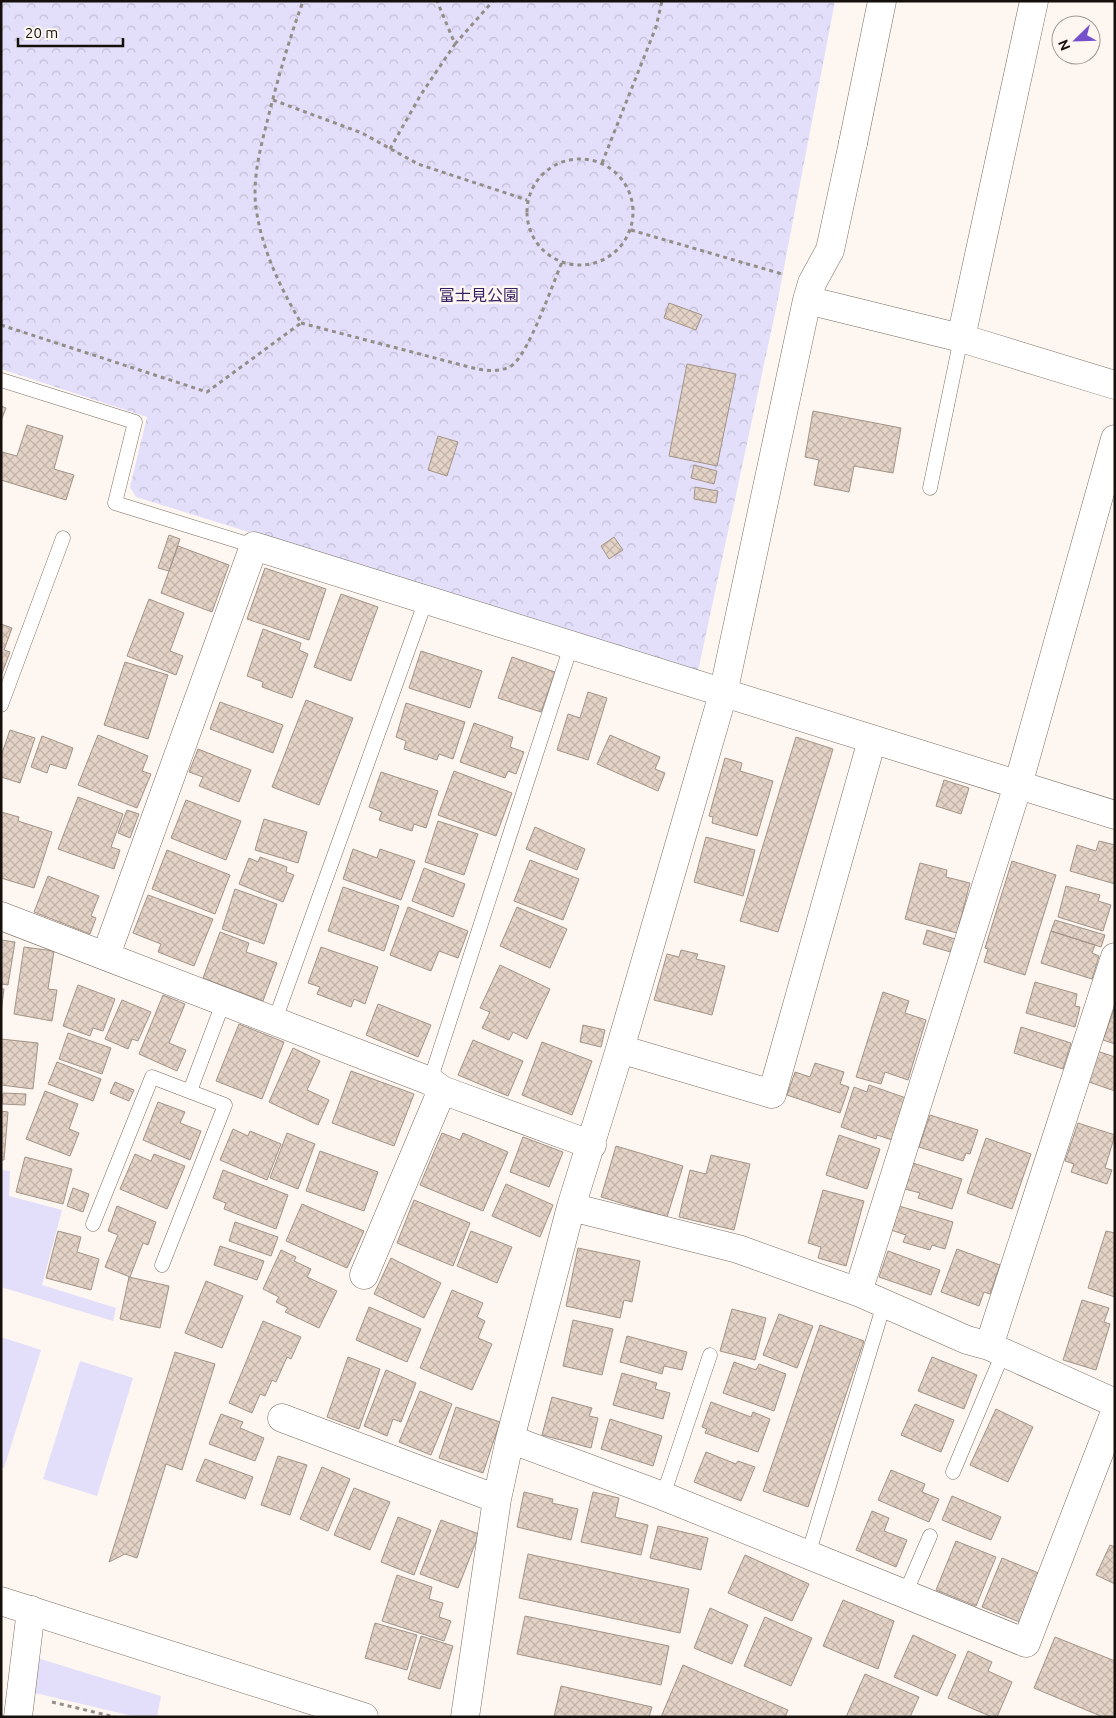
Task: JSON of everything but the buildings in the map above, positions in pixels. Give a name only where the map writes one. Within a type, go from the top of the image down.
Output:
[{"type":"street","points":[[465,1717],[497,1499],[510,1439],[571,1208],[592,1145],[723,694],[809,291],[830,250],[882,1]]},
{"type":"street","points":[[961,338],[1034,1]]},
{"type":"street","points":[[809,291],[1115,385]]},
{"type":"street","points":[[858,1292],[1018,786],[1110,477],[1115,439]]},
{"type":"street","points":[[106,955],[254,546],[1115,815]]},
{"type":"street","points":[[620,1049],[772,1094],[872,740]]},
{"type":"street","points":[[1,916],[106,955],[223,1003],[275,1020],[436,1086],[592,1145]]},
{"type":"street","points":[[996,1350],[1115,957]]},
{"type":"street","points":[[364,1276],[436,1086]]},
{"type":"street","points":[[571,1208],[738,1250],[858,1292],[1115,1403]]},
{"type":"street","points":[[510,1439],[664,1496],[1026,1643],[1115,1412]]},
{"type":"street","points":[[282,1418],[497,1499]]},
{"type":"street","points":[[1,1601],[364,1717]]},
{"type":"street","points":[[19,1706],[31,1610]]},
{"type":"lane","points":[[930,488],[961,338]]},
{"type":"lane","points":[[1,380],[135,422],[115,503],[254,546]]},
{"type":"lane","points":[[1,705],[63,538]]},
{"type":"lane","points":[[275,1020],[426,600]]},
{"type":"lane","points":[[436,1086],[572,646]]},
{"type":"lane","points":[[190,1091],[223,1003]]},
{"type":"lane","points":[[94,1224],[152,1077],[225,1105],[162,1264]]},
{"type":"lane","points":[[808,1555],[884,1304]]},
{"type":"lane","points":[[953,1472],[996,1350]]},
{"type":"lane","points":[[664,1496],[710,1355]]},
{"type":"lane","points":[[905,1594],[930,1536]]},
{"type":"path","points":[[302,1],[272,100],[260,149],[256,181],[256,207],[264,245],[277,282],[301,324],[477,369],[500,370],[512,365],[528,343],[562,262]]},
{"type":"path","points":[[437,1],[456,44]]},
{"type":"path","points":[[390,149],[420,96],[456,44],[493,1]]},
{"type":"path","points":[[602,163],[656,28],[662,1]]},
{"type":"path","points":[[272,100],[362,133],[418,164],[527,200]]},
{"type":"path","points":[[576,158],[602,163],[615,171],[626,184],[632,198],[634,214],[631,230],[623,245],[611,257],[596,264],[579,266],[562,262],[548,255],[537,244],[530,229],[527,200],[541,175],[551,167],[576,158]]},
{"type":"path","points":[[631,230],[809,291]]},
{"type":"path","points":[[1,325],[207,392],[301,324]]},
{"type":"path","points":[[19,1706],[115,1717]]},
{"type":"green space","name":"富士見公園","points":[[1,1],[835,1],[777,304],[698,671],[136,497],[130,487],[147,417],[1,369]]},
{"type":"green space","points":[[1,1170],[10,1171],[9,1196],[62,1210],[42,1285],[116,1308],[113,1321],[1,1287]]},
{"type":"green space","points":[[1,1337],[41,1350],[4,1468],[1,1467]]},
{"type":"green space","points":[[80,1361],[133,1378],[97,1496],[43,1479]]},
{"type":"green space","points":[[34,1657],[161,1696],[157,1717],[137,1717],[31,1692]]}]
